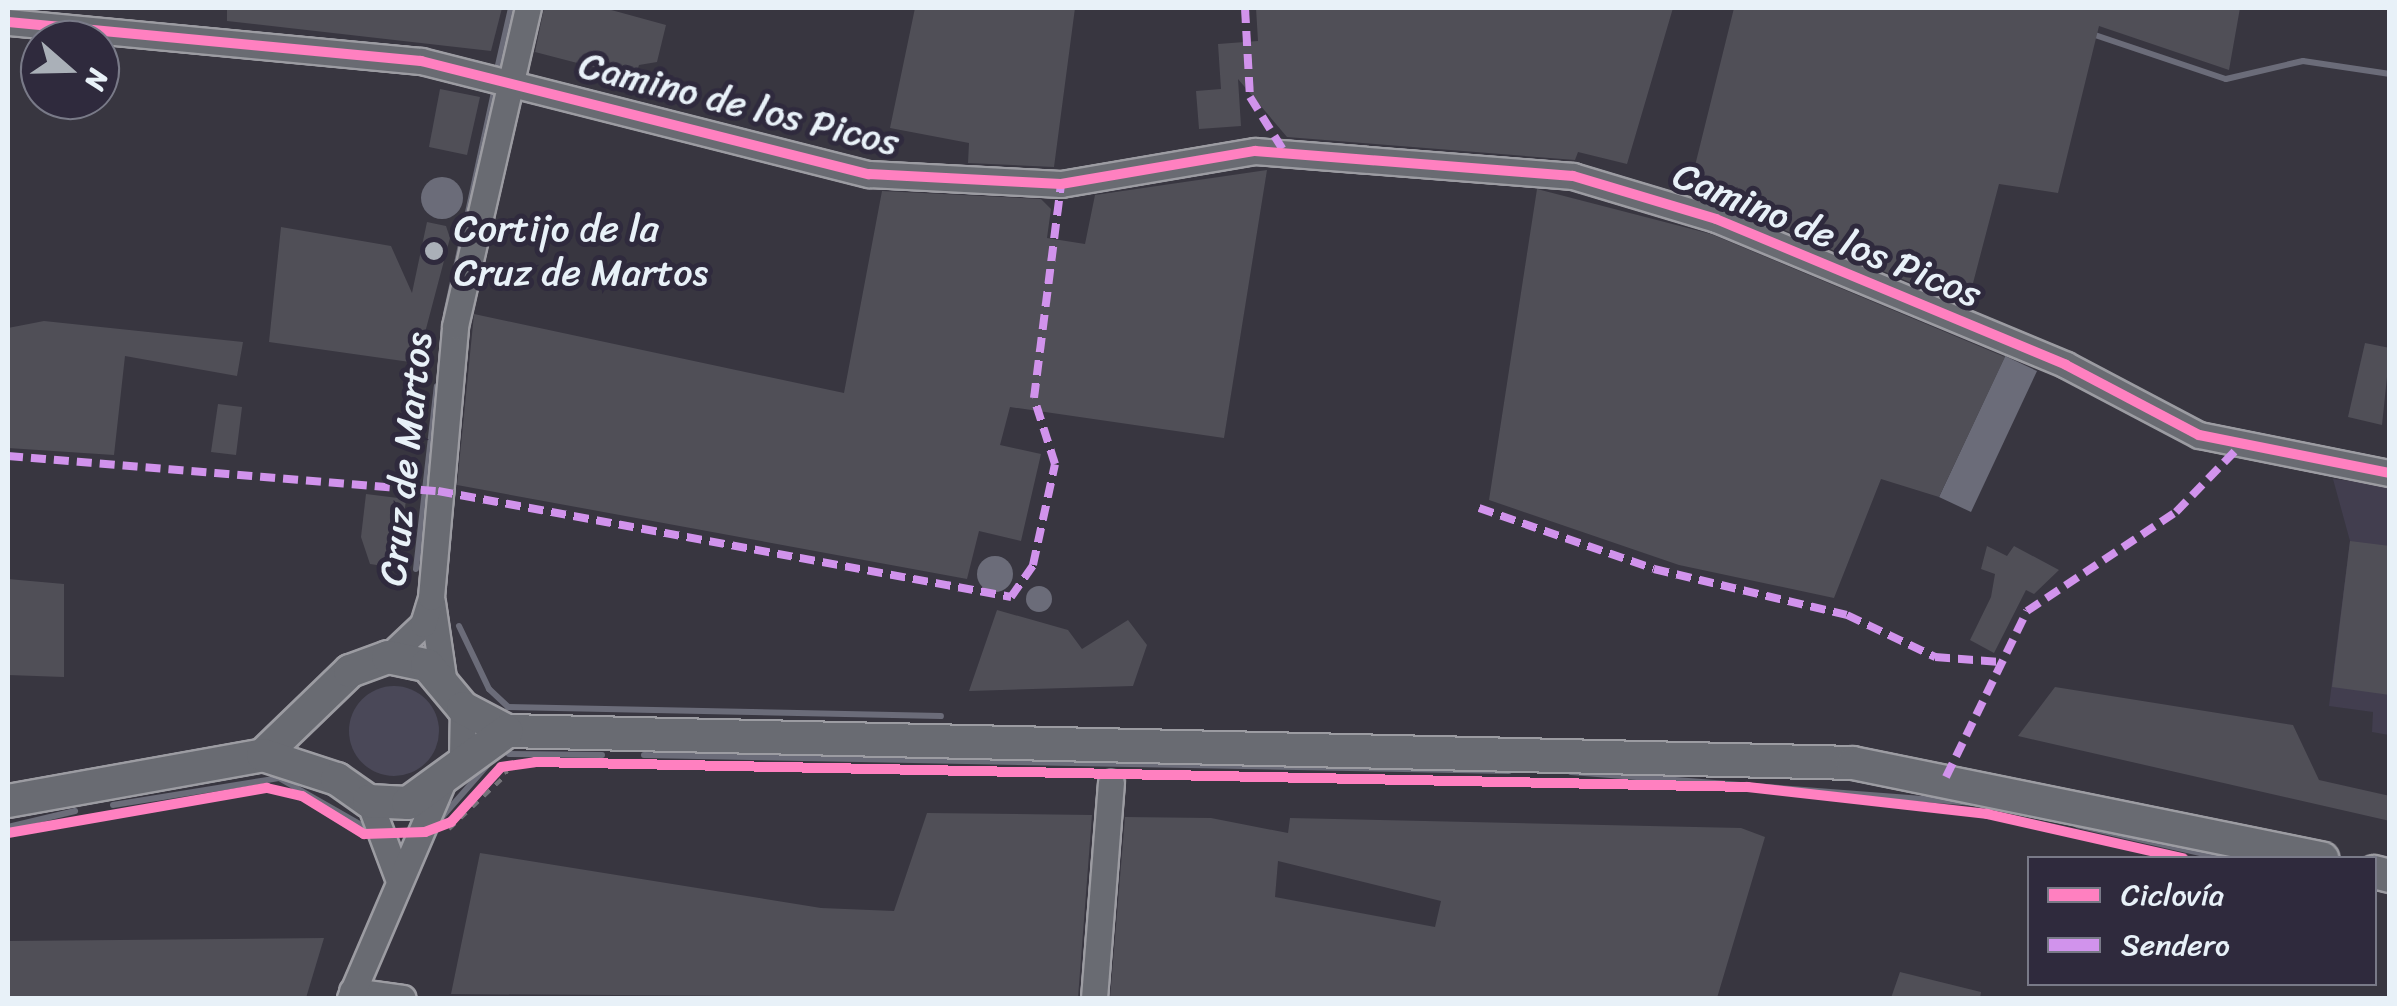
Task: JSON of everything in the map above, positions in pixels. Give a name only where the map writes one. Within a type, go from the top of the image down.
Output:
[{"type":"main road","points":[[263,755],[325,702],[350,671],[388,657],[444,677],[463,708],[507,730],[1853,763],[1982,782],[2313,856]]},
{"type":"main road","points":[[325,702],[320,729],[337,779]]},
{"type":"main road","points":[[8,801],[263,755],[337,779],[369,800],[408,803],[441,786],[462,755],[507,730]]},
{"type":"street","name":"Cruz de Martos","points":[[388,657],[423,624],[431,597],[456,326],[501,76],[528,8]]},
{"type":"street","name":"Camino de los Picos","points":[[8,22],[501,76],[869,174],[1061,184],[1255,151],[1573,176],[1734,226],[2066,365],[2199,434],[2390,472]]},
{"type":"street","points":[[431,597],[444,677]]},
{"type":"street","points":[[462,755],[463,708]]},
{"type":"street","points":[[1094,998],[1111,783]]},
{"type":"street","points":[[403,998],[351,994],[441,786]]},
{"type":"street","points":[[369,800],[398,878]]},
{"type":"path","points":[[504,766],[507,730]]},
{"type":"path","points":[[415,840],[450,822],[504,766],[521,763]]},
{"type":"shaded area","points":[[442,177],[457,183],[463,198],[457,213],[442,219],[427,213],[421,198],[427,183]]},
{"type":"shaded area","points":[[2005,356],[2037,371],[1971,512],[1939,497]]},
{"type":"shaded area","points":[[2333,479],[2389,485],[2389,735],[2372,732],[2373,712],[2329,706],[2350,541]]},
{"type":"shaded area","points":[[995,556],[1008,561],[1013,574],[1008,587],[995,592],[982,587],[977,574],[982,561]]},
{"type":"shaded area","points":[[1039,586],[1048,590],[1052,599],[1048,608],[1039,612],[1030,608],[1026,599],[1030,590]]},
{"type":"shaded area","points":[[394,686],[411,689],[426,699],[436,714],[436,748],[426,763],[411,773],[394,776],[377,773],[362,763],[352,748],[349,731],[352,714],[362,699],[377,689]]},
{"type":"building","points":[[227,8],[502,8],[491,51],[227,21]]},
{"type":"building","points":[[544,8],[604,8],[666,25],[657,62],[639,65],[635,78],[535,52]]},
{"type":"building","points":[[915,8],[1075,8],[1054,167],[968,163],[969,143],[890,128]]},
{"type":"building","points":[[1256,8],[1673,8],[1627,164],[1578,152],[1575,160],[1287,137],[1238,79],[1241,126],[1199,129],[1196,91],[1221,89],[1218,44],[1258,41]]},
{"type":"building","points":[[1734,8],[2240,8],[2229,70],[2099,26],[2058,193],[1999,184],[1967,306],[1689,190]]},
{"type":"building","points":[[440,89],[480,97],[467,155],[429,147]]},
{"type":"building","points":[[1267,170],[1224,438],[1010,407],[1000,445],[1041,454],[1021,541],[979,531],[967,579],[457,485],[474,314],[844,393],[882,191],[1041,199],[1051,209],[1047,238],[1085,244],[1095,195]]},
{"type":"building","points":[[1537,189],[1711,234],[2005,357],[1939,497],[1881,479],[1834,598],[1679,565],[1489,500]]},
{"type":"building","points":[[427,222],[446,226],[450,238],[417,363],[269,342],[281,227],[391,246],[412,293]]},
{"type":"building","points":[[44,321],[243,342],[237,376],[125,356],[114,455],[8,448],[8,328]]},
{"type":"building","points":[[2365,343],[2390,348],[2382,425],[2348,417]]},
{"type":"building","points":[[218,404],[242,407],[236,455],[211,452]]},
{"type":"building","points":[[366,494],[406,499],[398,568],[370,564],[361,537]]},
{"type":"building","points":[[2350,541],[2390,546],[2390,695],[2332,687]]},
{"type":"building","points":[[1987,546],[2007,556],[2014,546],[2059,570],[2034,594],[2026,590],[1994,653],[1970,640],[1991,597],[1995,574],[1981,569]]},
{"type":"building","points":[[8,579],[64,584],[64,677],[8,675]]},
{"type":"building","points":[[997,610],[1068,630],[1082,649],[1128,620],[1147,645],[1133,686],[969,691]]},
{"type":"building","points":[[2055,687],[2293,725],[2319,780],[2390,796],[2390,821],[2018,736]]},
{"type":"building","points":[[927,813],[1092,815],[1078,998],[451,994],[480,853],[821,908],[894,911]]},
{"type":"building","points":[[1125,817],[1211,818],[1288,833],[1290,818],[1741,828],[1765,837],[1717,998],[1110,998]],"holes":[[[1278,861],[1441,901],[1435,927],[1275,897]]]},
{"type":"building","points":[[324,938],[306,998],[8,998],[8,941]]},
{"type":"building","points":[[1900,972],[1981,992],[1980,998],[1891,998]]},
{"type":"waterway","points":[[496,74],[511,8]]},
{"type":"waterway","points":[[2092,34],[2226,79],[2303,61],[2390,74]]},
{"type":"waterway","points":[[446,314],[495,87]]},
{"type":"waterway","points":[[416,569],[437,386]]},
{"type":"waterway","points":[[459,626],[489,689],[508,707],[941,716]]},
{"type":"waterway","points":[[509,754],[602,755]]},
{"type":"waterway","points":[[644,755],[1509,771]]},
{"type":"waterway","points":[[442,817],[491,761]]},
{"type":"waterway","points":[[1571,772],[1972,803]]},
{"type":"waterway","points":[[113,805],[279,778],[363,826]]},
{"type":"waterway","points":[[8,827],[75,811]]},
{"type":"waterway","points":[[2077,825],[2213,856]]},
{"type":"marked path","points":[[1245,8],[1250,97],[1285,153]]},
{"type":"marked path","points":[[8,456],[438,491],[1011,597],[1033,565],[1055,464],[1034,398],[1061,184]]},
{"type":"marked path","points":[[1946,777],[2027,611],[2176,512],[2239,447]]},
{"type":"marked path","points":[[1479,508],[1654,569],[1847,615],[1935,657],[2000,662]]},
{"type":"cycle path","points":[[8,22],[421,61],[869,174],[1061,184],[1255,151],[1573,176],[1716,219],[2066,365],[2199,435],[2390,473]]},
{"type":"cycle path","points":[[8,833],[267,788],[302,796],[364,834],[425,832],[451,822],[501,767],[535,762],[1748,787],[1987,814],[2174,856]]},
{"type":"place","name":"Cortijo de la Cruz de Martos","points":[[434,251]]}]
